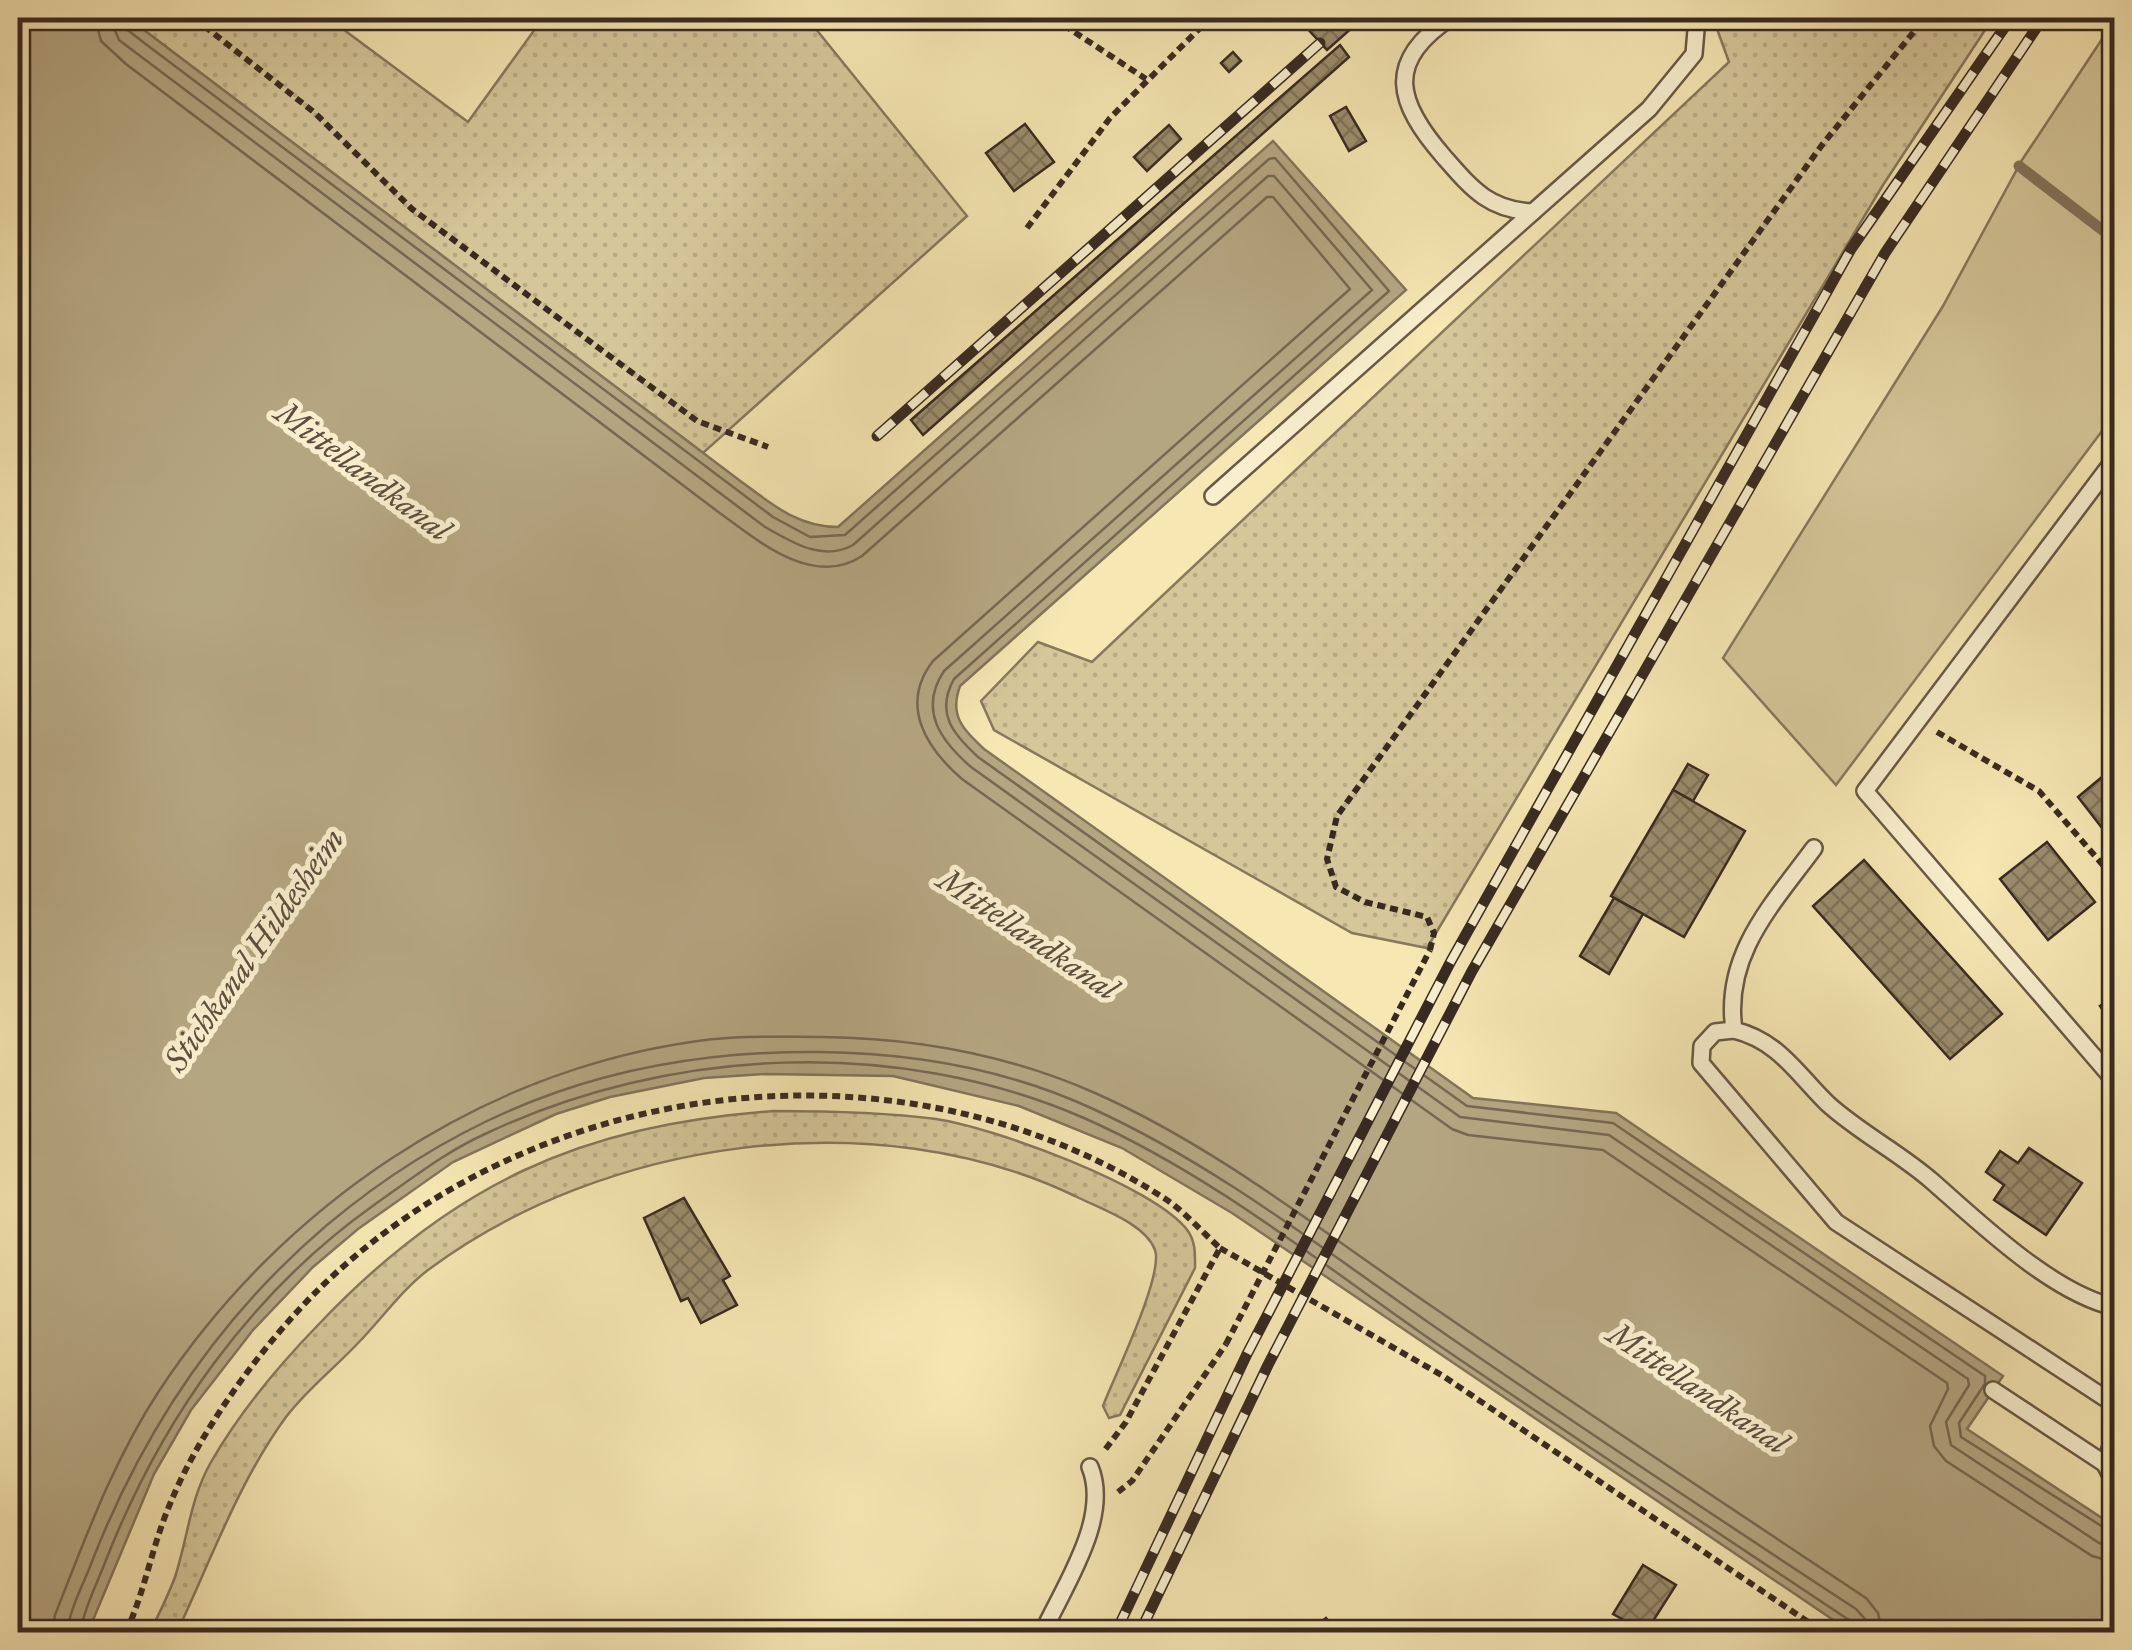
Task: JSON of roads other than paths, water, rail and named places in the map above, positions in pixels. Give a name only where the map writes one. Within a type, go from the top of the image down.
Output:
[{"type":"lane","points":[[1450,18],[1422,37],[1405,67],[1404,97],[1416,125],[1480,198],[1508,211],[1532,212]]},
{"type":"lane","points":[[1214,496],[1649,109],[1694,54],[1697,18]]},
{"type":"lane","points":[[2114,460],[1865,792],[2114,1080]]},
{"type":"lane","points":[[1734,1030],[1729,995],[1753,932],[1814,848]]},
{"type":"lane","points":[[2114,1307],[2084,1297],[1961,1211],[1934,1182],[1828,1104],[1796,1065],[1756,1036],[1734,1030],[1715,1032],[1702,1046],[1701,1063],[1836,1222],[2114,1404]]},
{"type":"lane","points":[[1993,1390],[2106,1464],[2114,1482]]},
{"type":"lane","points":[[2106,1464],[2114,1437]]},
{"type":"lane","points":[[1042,1632],[1094,1509],[1097,1483],[1090,1467]]},
{"type":"water","points":[[18,18],[128,18],[763,497],[797,518],[823,526],[838,527],[1273,141],[1406,290],[960,686],[956,706],[960,721],[984,749],[1473,1098],[1616,1113],[2003,1376],[1967,1429],[2114,1526],[2114,1632],[1851,1632],[1232,1213],[1122,1148],[1019,1106],[893,1076],[765,1074],[704,1078],[610,1097],[556,1114],[453,1162],[358,1229],[313,1267],[253,1330],[191,1410],[154,1474],[88,1632],[18,1632]]},
{"type":"waterway","points":[[2019,166],[2114,239]]},
{"type":"railway","points":[[1116,1632],[1247,1354],[1451,961],[1851,249],[2011,18]]},
{"type":"railway","points":[[1140,1632],[1268,1365],[1472,971],[1885,253],[2043,18]]},
{"type":"railway","points":[[877,436],[1320,43]]},
{"type":"water label","name":"Mittellandkanal","points":[[363,471]]},
{"type":"water label","name":"Mittellandkanal","points":[[1028,934]]},
{"type":"water label","name":"Stichkanal Hildesheim","points":[[254,950]]},
{"type":"water label","name":"Mittellandkanal","points":[[1698,1388]]}]
